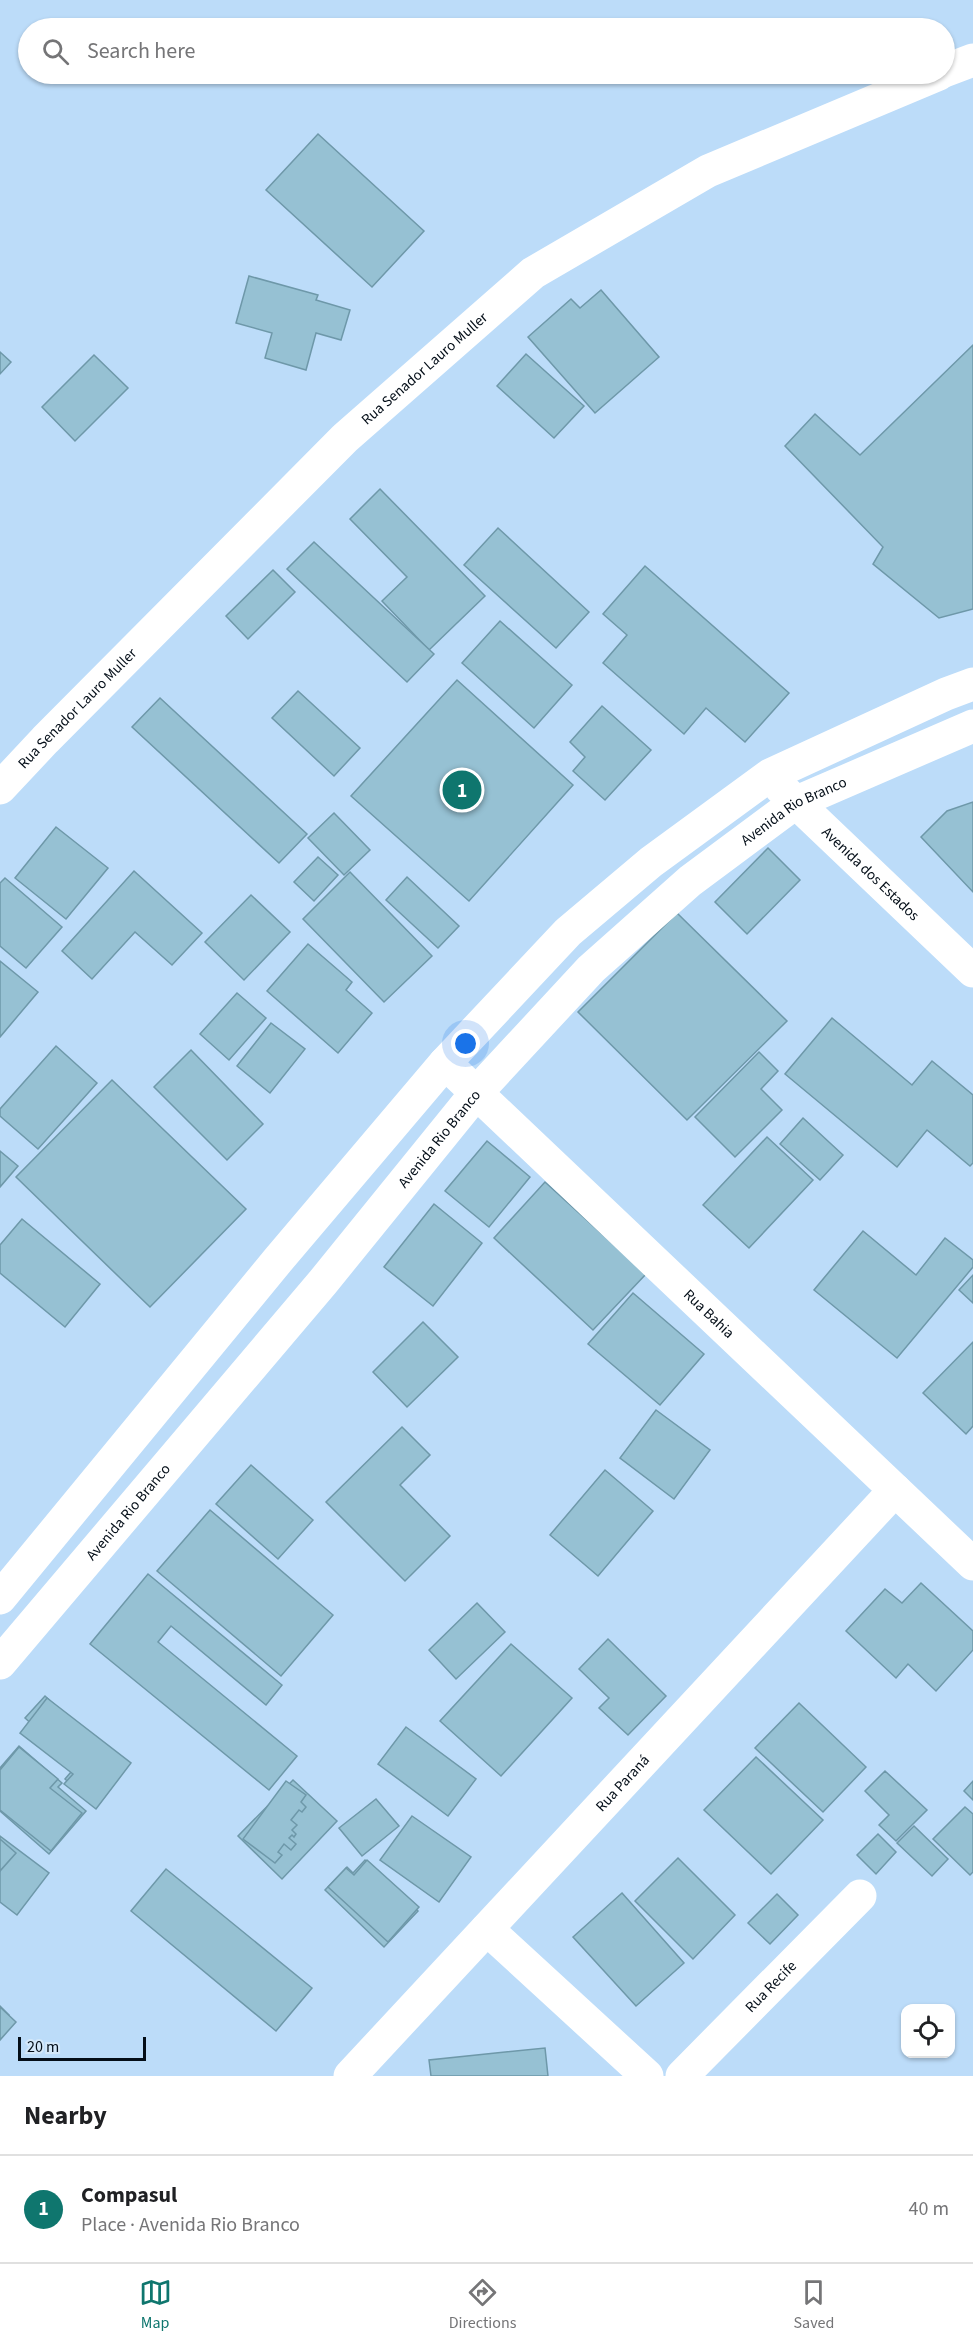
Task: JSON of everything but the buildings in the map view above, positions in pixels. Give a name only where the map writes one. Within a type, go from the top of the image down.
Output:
[{"type":"street","points":[[955,67],[973,60]]},
{"type":"street","name":"Rua Senador Lauro Muller","points":[[0,788],[345,438],[533,273],[708,171],[915,84]]},
{"type":"street","points":[[0,1598],[278,1260],[445,1063],[568,932],[651,862],[770,775],[946,694],[973,684]]},
{"type":"street","name":"Avenida Rio Branco","points":[[0,1663],[323,1282],[477,1092],[591,969],[690,881],[795,803],[973,726]]},
{"type":"street","name":"Avenida dos Estados","points":[[770,775],[795,803],[973,971]]},
{"type":"street","name":"Rua Bahia","points":[[445,1063],[973,1564]]},
{"type":"street","name":"Rua Paraná","points":[[350,2076],[895,1490]]},
{"type":"street","name":"Rua Recife","points":[[682,2076],[860,1896]]},
{"type":"street","points":[[487,1929],[647,2076]]},
{"type":"place","name":"Compasul","points":[[462,790]]}]
